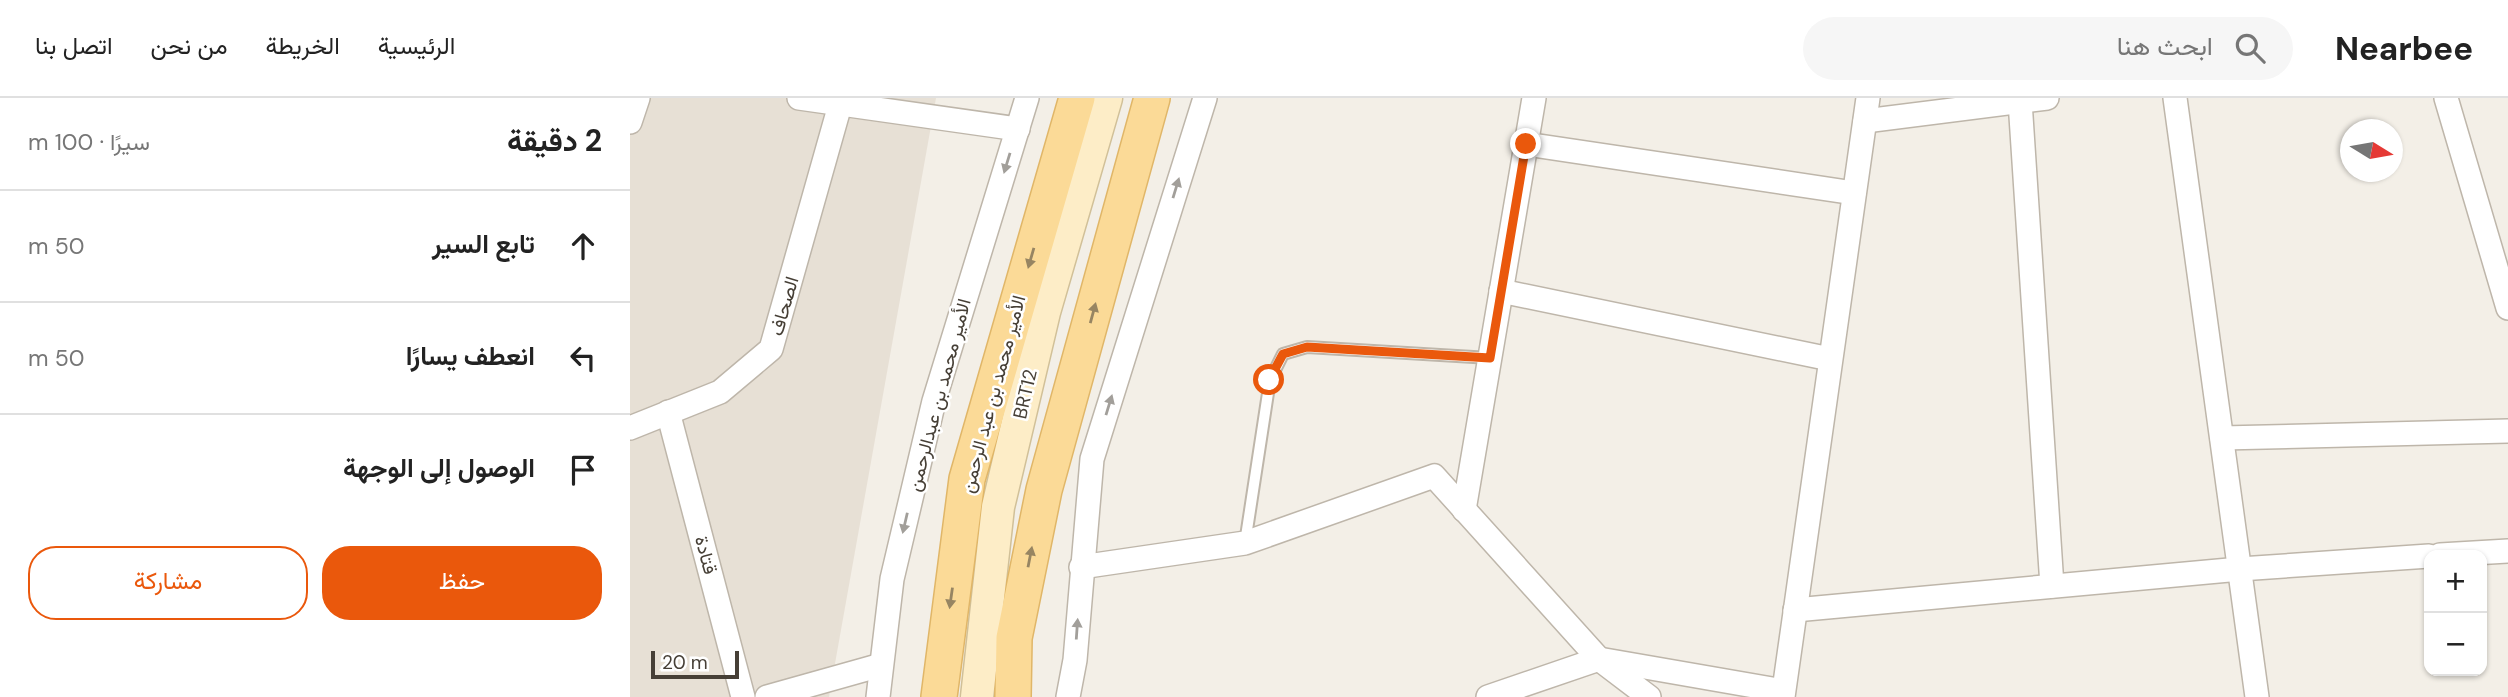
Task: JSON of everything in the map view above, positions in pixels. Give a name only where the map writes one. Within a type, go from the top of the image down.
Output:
[{"type":"main road","name":"الأمير محمد بن عبد الرحمن","points":[[939,697],[967,478],[1077,98]]},
{"type":"main road","name":"BRT12","points":[[976,697],[998,508],[1044,312],[1105,98]]},
{"type":"main road","points":[[1013,697],[1014,638],[1044,490],[1152,98]]},
{"type":"street","points":[[630,122],[638,98]]},
{"type":"street","points":[[799,98],[1018,129]]},
{"type":"street","name":"الأمير محمد بن عبدالرحمن","points":[[878,697],[892,579],[934,401],[1027,98]]},
{"type":"street","points":[[1068,697],[1075,660],[1092,459],[1205,98]]},
{"type":"street","points":[[1464,510],[1534,98]]},
{"type":"street","points":[[1488,697],[1599,659],[1783,694],[1866,109],[2047,98]]},
{"type":"street","points":[[2175,98],[2257,697]]},
{"type":"street","points":[[2446,98],[2504,282],[2508,309]]},
{"type":"street","points":[[2020,101],[2052,586]]},
{"type":"street","name":"الصحاف","points":[[630,428],[720,392],[771,349],[840,105]]},
{"type":"street","points":[[1526,144],[1854,193]]},
{"type":"street","points":[[1501,291],[1830,359]]},
{"type":"street","name":"قتادة","points":[[668,412],[743,697]]},
{"type":"street","points":[[2222,438],[2508,431]]},
{"type":"street","points":[[1081,567],[1245,543],[1434,476],[1599,659],[1649,697]]},
{"type":"street","points":[[2487,552],[2508,551]]},
{"type":"street","points":[[1795,610],[2240,569],[2424,556]]},
{"type":"street","points":[[767,697],[881,665]]},
{"type":"lane","points":[[1245,543],[1269,380],[1283,354],[1307,347],[1490,358]]},
{"type":"shaded area","points":[[630,98],[936,98],[829,697],[630,697]]},
{"type":"route","points":[[1269,380],[1283,354],[1307,347],[1490,358],[1526,144]]}]
